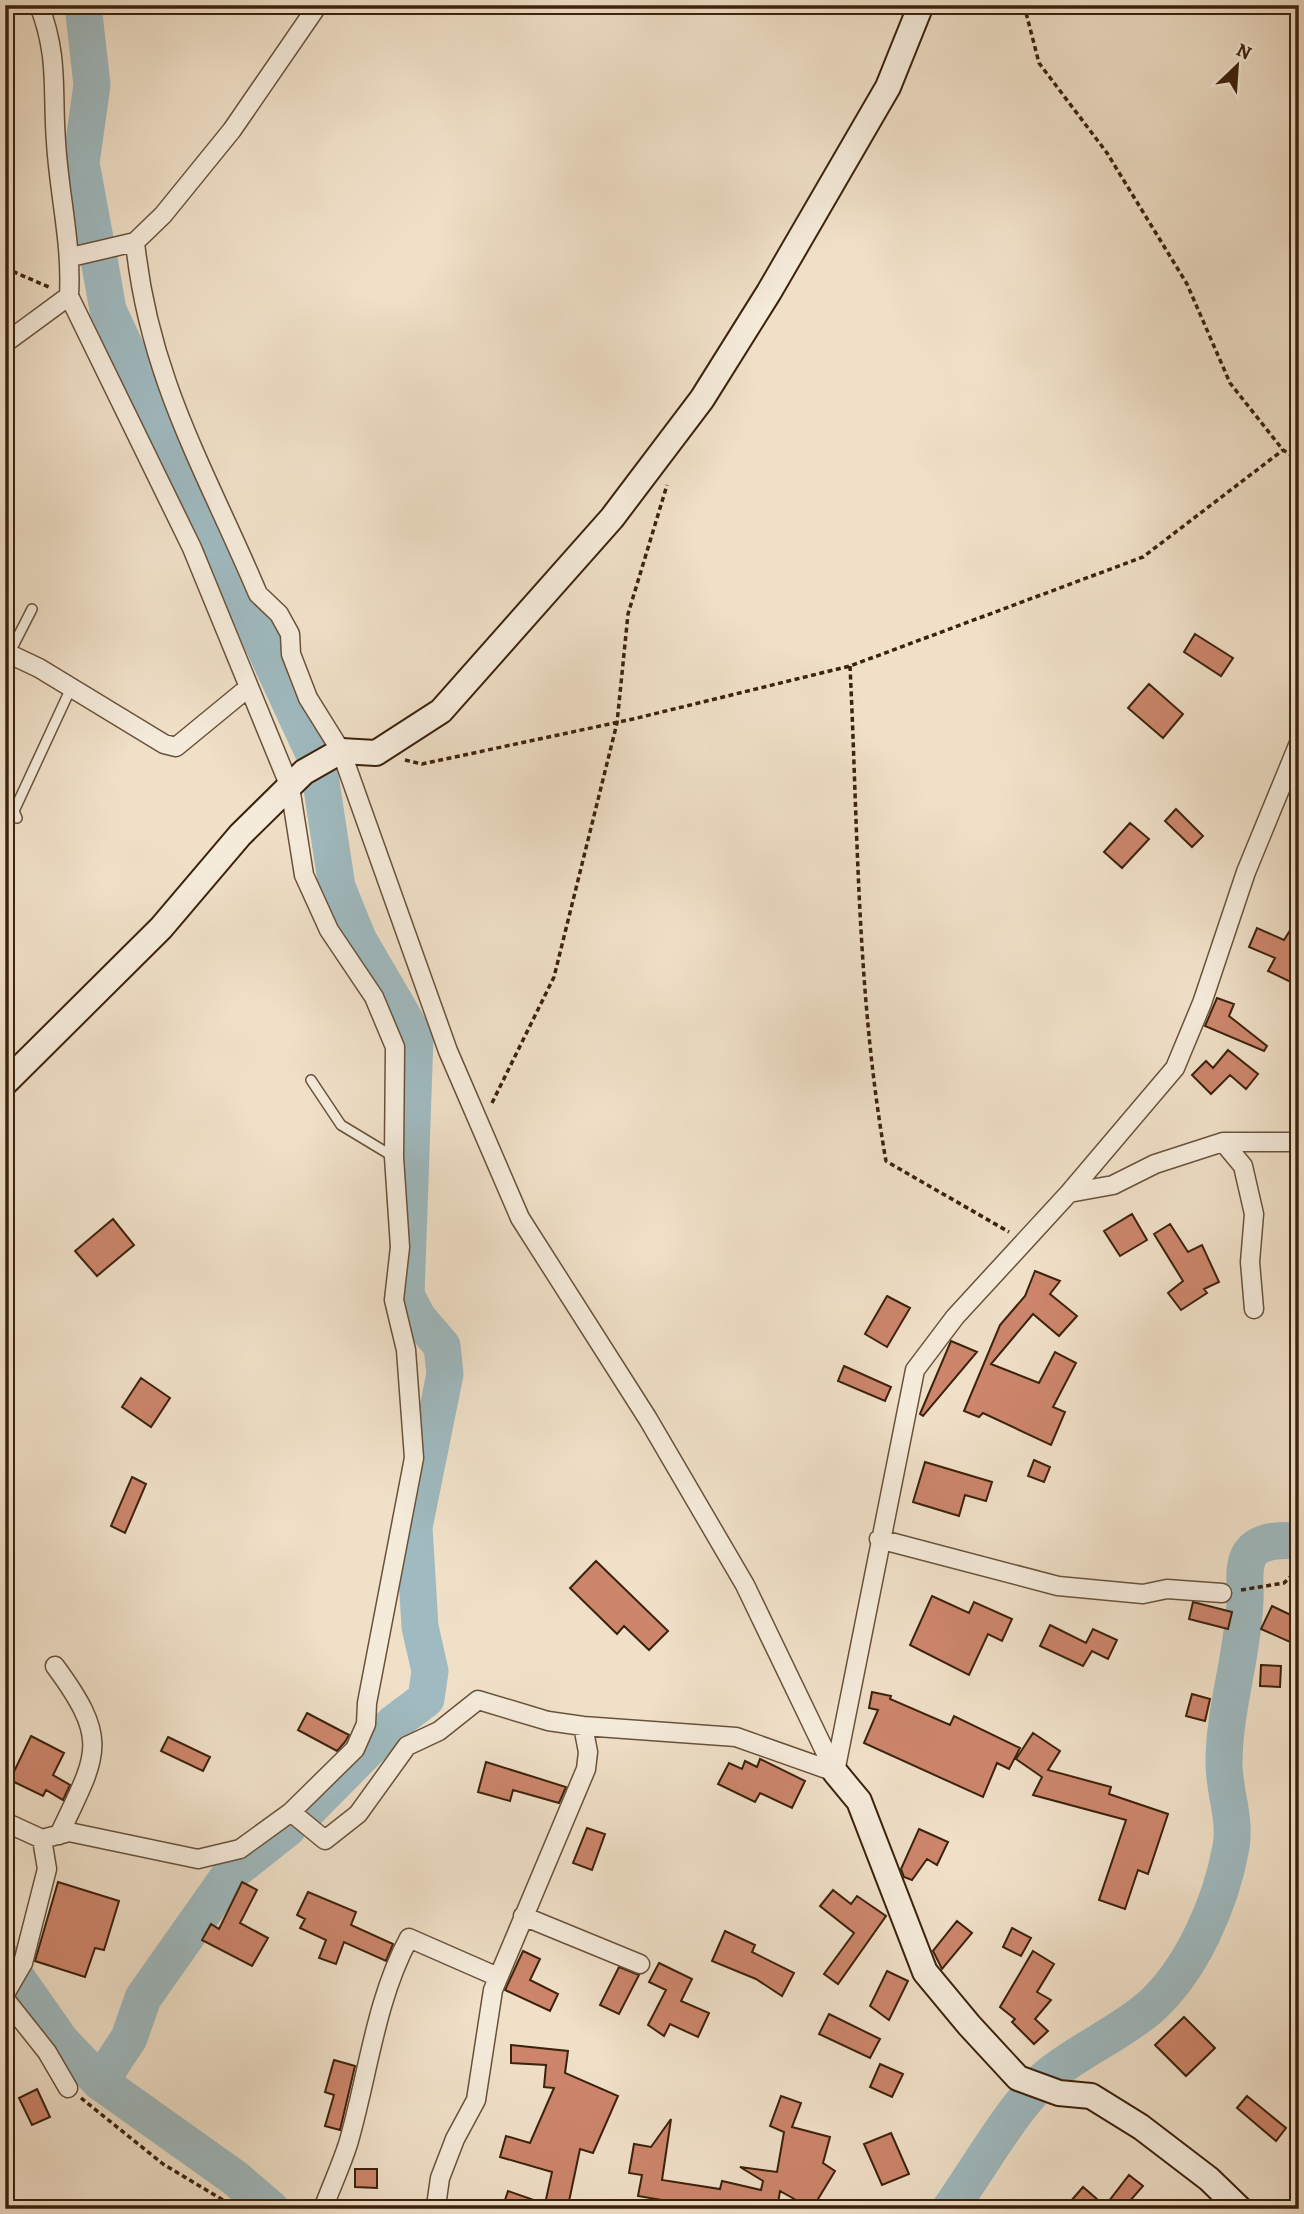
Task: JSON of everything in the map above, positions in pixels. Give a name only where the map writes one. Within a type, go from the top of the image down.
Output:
[{"type":"street","points":[[5,1822],[50,1837],[69,1832],[198,1859],[240,1849],[291,1812],[355,1749],[366,1724],[367,1703],[414,1458],[406,1350],[394,1300],[400,1247],[394,1157],[395,1047],[374,997],[329,930],[304,875],[290,786],[192,548],[69,296],[71,257],[55,142],[56,84],[51,37],[39,5]]},
{"type":"street","points":[[71,257],[135,242],[185,191],[224,141],[318,5]]},
{"type":"street","points":[[5,1083],[161,928],[240,835],[304,772],[341,751],[376,753],[441,711],[612,518],[702,399],[769,292],[888,87],[921,5]]},
{"type":"street","points":[[135,242],[140,292],[169,394],[258,594],[279,614],[290,634],[291,654],[308,698],[341,751],[448,1051],[520,1218],[648,1419],[745,1585],[835,1772],[859,1801],[925,1972],[1018,2078],[1059,2093],[1091,2096],[1141,2127],[1209,2179],[1240,2209]]},
{"type":"street","points":[[5,343],[69,296]]},
{"type":"street","points":[[7,653],[164,744],[176,747],[249,687]]},
{"type":"street","points":[[835,1772],[879,1539],[915,1370],[956,1317],[1069,1193],[1175,1068],[1202,1003],[1246,872],[1299,743]]},
{"type":"street","points":[[1069,1193],[1113,1185],[1155,1164],[1223,1142],[1299,1142]]},
{"type":"street","points":[[1223,1142],[1243,1166],[1254,1214],[1250,1262],[1254,1310]]},
{"type":"street","points":[[879,1539],[1058,1586],[1143,1594],[1167,1588],[1222,1593]]},
{"type":"street","points":[[55,1666],[89,1718],[95,1751],[50,1837],[47,1870],[23,1963],[6,1994],[68,2088]]},
{"type":"street","points":[[291,1812],[325,1840],[358,1814],[407,1746],[439,1731],[478,1700],[548,1721],[736,1737],[835,1772]]},
{"type":"street","points":[[436,2206],[440,2178],[455,2139],[475,2100],[484,2034],[498,1977],[586,1769],[588,1752],[583,1726]]},
{"type":"street","points":[[523,1916],[640,1964]]},
{"type":"street","points":[[323,2209],[348,2144],[363,2075],[399,1956],[409,1938],[498,1977]]},
{"type":"lane","points":[[7,653],[32,609]]},
{"type":"lane","points":[[17,818],[14,811],[71,688]]},
{"type":"lane","points":[[311,1080],[341,1125],[394,1157]]},
{"type":"path","points":[[1024,5],[1039,63],[1107,153],[1187,284],[1230,383],[1283,450],[1299,460]]},
{"type":"path","points":[[5,268],[69,296]]},
{"type":"path","points":[[376,753],[422,764],[617,723],[850,666],[1143,557],[1283,450]]},
{"type":"path","points":[[480,1126],[554,977],[617,723],[628,614],[667,484]]},
{"type":"path","points":[[850,666],[866,998],[873,1091],[886,1161],[1024,1241]]},
{"type":"path","points":[[1222,1593],[1284,1583],[1299,1568]]},
{"type":"path","points":[[68,2088],[163,2164],[238,2209]]},
{"type":"building","points":[[1195,634],[1233,658],[1221,676],[1184,652]]},
{"type":"building","points":[[1149,684],[1183,714],[1163,738],[1128,708]]},
{"type":"building","points":[[1176,809],[1203,836],[1192,847],[1165,821]]},
{"type":"building","points":[[1130,823],[1149,839],[1122,868],[1104,852]]},
{"type":"building","points":[[1299,916],[1299,986],[1268,971],[1275,958],[1249,947],[1257,928],[1284,940]]},
{"type":"building","points":[[1217,998],[1234,1004],[1229,1016],[1267,1046],[1264,1051],[1205,1026]]},
{"type":"building","points":[[1228,1050],[1258,1074],[1246,1089],[1230,1075],[1211,1094],[1192,1075],[1206,1061],[1213,1068]]},
{"type":"building","points":[[1132,1214],[1147,1240],[1120,1256],[1104,1231]]},
{"type":"building","points":[[113,1219],[134,1245],[97,1276],[75,1251]]},
{"type":"building","points":[[1170,1224],[1188,1252],[1202,1245],[1219,1282],[1204,1289],[1207,1293],[1181,1310],[1168,1293],[1183,1281],[1154,1234]]},
{"type":"building","points":[[1035,1271],[1060,1281],[1050,1294],[1077,1316],[1059,1336],[1033,1314],[991,1364],[1039,1383],[1055,1352],[1076,1363],[1053,1407],[1065,1412],[1051,1445],[983,1413],[979,1417],[964,1411],[1000,1325],[1025,1296]]},
{"type":"building","points":[[887,1296],[910,1308],[887,1347],[865,1334]]},
{"type":"building","points":[[951,1341],[977,1352],[923,1416],[920,1414]]},
{"type":"building","points":[[844,1366],[891,1387],[885,1401],[838,1381]]},
{"type":"building","points":[[141,1378],[170,1398],[151,1427],[122,1407]]},
{"type":"building","points":[[1034,1460],[1050,1467],[1044,1482],[1028,1476]]},
{"type":"building","points":[[925,1462],[992,1482],[986,1501],[965,1495],[959,1516],[913,1502]]},
{"type":"building","points":[[132,1477],[146,1484],[125,1533],[111,1526]]},
{"type":"building","points":[[596,1561],[668,1631],[649,1650],[624,1626],[617,1634],[570,1588]]},
{"type":"building","points":[[932,1596],[969,1613],[974,1602],[1012,1619],[1002,1641],[988,1634],[969,1675],[910,1645]]},
{"type":"building","points":[[1193,1602],[1232,1612],[1228,1629],[1189,1619]]},
{"type":"building","points":[[1272,1606],[1299,1619],[1299,1646],[1261,1629]]},
{"type":"building","points":[[1050,1625],[1086,1643],[1093,1629],[1117,1640],[1108,1659],[1092,1651],[1083,1666],[1040,1646]]},
{"type":"building","points":[[1261,1665],[1281,1666],[1280,1687],[1260,1686]]},
{"type":"building","points":[[872,1692],[891,1696],[890,1699],[950,1725],[954,1716],[1020,1748],[1009,1769],[997,1763],[983,1797],[864,1743],[878,1710],[869,1708]]},
{"type":"building","points":[[1192,1694],[1210,1699],[1205,1721],[1186,1716]]},
{"type":"building","points":[[307,1713],[349,1735],[337,1751],[298,1730]]},
{"type":"building","points":[[1033,1733],[1060,1751],[1048,1770],[1111,1787],[1109,1794],[1168,1814],[1148,1874],[1138,1870],[1125,1909],[1099,1900],[1126,1820],[1033,1795],[1042,1777],[1016,1759]]},
{"type":"building","points":[[31,1736],[64,1753],[53,1775],[70,1785],[63,1800],[46,1790],[43,1796],[10,1780]]},
{"type":"building","points":[[168,1737],[210,1757],[203,1771],[161,1751]]},
{"type":"building","points":[[760,1759],[805,1781],[792,1808],[760,1793],[755,1802],[718,1784],[729,1763],[742,1769],[745,1761],[757,1767]]},
{"type":"building","points":[[486,1762],[566,1787],[559,1803],[513,1790],[510,1801],[478,1792]]},
{"type":"building","points":[[587,1828],[605,1834],[592,1870],[573,1863]]},
{"type":"building","points":[[919,1829],[948,1842],[937,1865],[927,1859],[912,1880],[904,1877],[901,1869]]},
{"type":"building","points":[[58,1882],[119,1901],[104,1950],[95,1948],[85,1977],[35,1961]]},
{"type":"building","points":[[242,1882],[257,1890],[240,1923],[268,1938],[252,1966],[202,1940],[211,1924],[219,1929]]},
{"type":"building","points":[[833,1890],[851,1904],[857,1896],[886,1916],[838,1984],[824,1974],[854,1933],[820,1906]]},
{"type":"building","points":[[308,1892],[356,1912],[351,1925],[393,1944],[386,1961],[344,1942],[336,1964],[319,1958],[326,1940],[300,1928],[305,1919],[297,1915]]},
{"type":"building","points":[[957,1921],[972,1933],[942,1969],[933,1951]]},
{"type":"building","points":[[1012,1928],[1031,1938],[1021,1956],[1003,1947]]},
{"type":"building","points":[[725,1931],[755,1945],[752,1952],[794,1973],[782,1996],[756,1979],[712,1961]]},
{"type":"building","points":[[523,1951],[540,1959],[530,1980],[558,1994],[550,2011],[505,1990]]},
{"type":"building","points":[[1033,1951],[1054,1964],[1037,1992],[1051,2000],[1035,2019],[1048,2031],[1034,2044],[1012,2022],[1015,2019],[1000,2007]]},
{"type":"building","points":[[659,1963],[692,1979],[681,2001],[709,2013],[698,2037],[670,2024],[664,2036],[648,2025],[666,1990],[649,1982]]},
{"type":"building","points":[[619,1967],[639,1975],[619,2014],[600,2005]]},
{"type":"building","points":[[887,1971],[908,1981],[889,2020],[870,2006]]},
{"type":"building","points":[[829,2014],[880,2039],[870,2058],[819,2034]]},
{"type":"building","points":[[1184,2017],[1215,2048],[1186,2076],[1155,2045]]},
{"type":"building","points":[[511,2045],[568,2051],[565,2073],[618,2096],[593,2153],[580,2149],[568,2206],[502,2209],[508,2191],[545,2204],[552,2172],[500,2157],[506,2136],[530,2143],[554,2088],[544,2087],[546,2065],[511,2063]]},
{"type":"building","points":[[334,2060],[355,2066],[340,2130],[325,2126],[334,2095],[325,2092]]},
{"type":"building","points":[[880,2064],[903,2074],[892,2097],[870,2087]]},
{"type":"building","points":[[37,2089],[50,2117],[32,2125],[19,2098]]},
{"type":"building","points":[[781,2096],[801,2103],[792,2127],[830,2137],[823,2163],[835,2171],[812,2209],[780,2191],[777,2209],[714,2209],[638,2196],[642,2175],[629,2173],[634,2144],[651,2147],[671,2119],[662,2180],[720,2189],[722,2181],[761,2190],[763,2181],[740,2167],[777,2172],[784,2132],[770,2126]]},
{"type":"building","points":[[1247,2096],[1286,2128],[1276,2141],[1237,2108]]},
{"type":"building","points":[[891,2133],[909,2174],[882,2185],[864,2144]]},
{"type":"building","points":[[355,2169],[377,2169],[377,2188],[355,2187]]},
{"type":"building","points":[[1129,2175],[1143,2186],[1123,2209],[1064,2209],[1083,2187],[1105,2206]]},
{"type":"waterway","points":[[83,5],[92,85],[81,163],[96,244]]},
{"type":"waterway","points":[[99,259],[108,310],[314,754]]},
{"type":"waterway","points":[[303,1815],[394,1723],[426,1699],[430,1671],[420,1627],[414,1527],[445,1374],[442,1346],[418,1318],[406,1295],[415,1037],[358,939],[337,887],[319,769]]},
{"type":"waterway","points":[[950,2209],[1009,2121],[1034,2089],[1059,2068],[1148,2009],[1178,1976],[1202,1935],[1220,1891],[1231,1847],[1232,1826],[1224,1763],[1225,1743],[1244,1621],[1247,1561],[1253,1550],[1263,1544],[1299,1541]]},
{"type":"waterway","points":[[100,2082],[129,2038],[143,1998],[231,1873],[288,1828]]},
{"type":"waterway","points":[[5,1961],[61,2041],[100,2082],[235,2178],[271,2209]]}]
